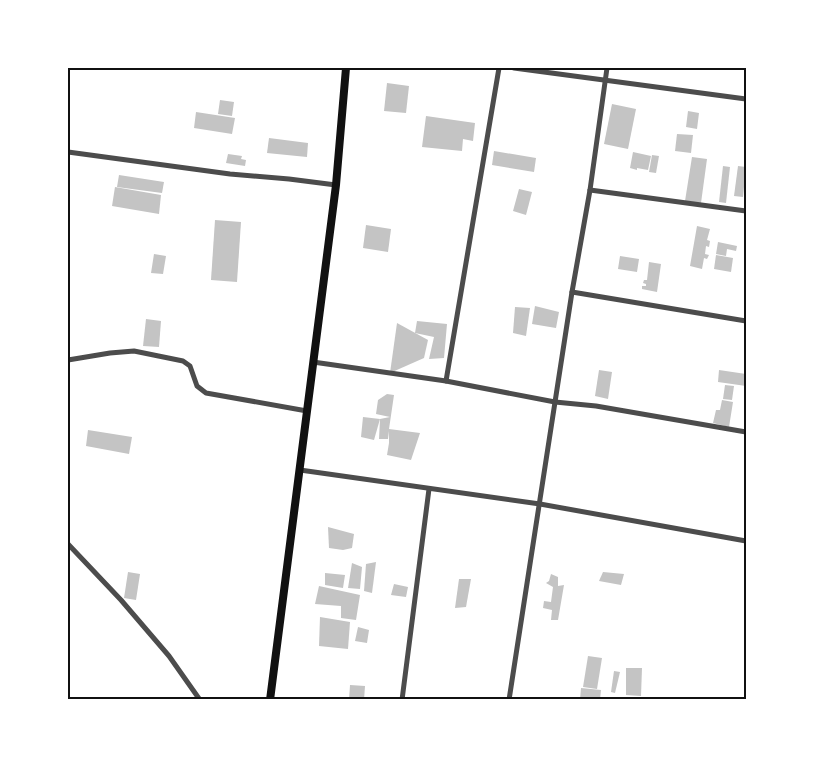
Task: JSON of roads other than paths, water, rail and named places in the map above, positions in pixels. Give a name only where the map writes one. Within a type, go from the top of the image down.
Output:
[{"type":"main road","points":[[270,699],[336,185],[346,68]]},
{"type":"street","points":[[446,381],[499,68]]},
{"type":"street","points":[[514,68],[747,99]]},
{"type":"street","points":[[509,699],[590,190],[607,68]]},
{"type":"street","points":[[68,152],[220,173],[336,185]]},
{"type":"street","points":[[590,190],[747,211]]},
{"type":"street","points":[[572,292],[747,321]]},
{"type":"street","points":[[68,360],[134,351],[183,361],[190,366],[196,386],[206,393],[307,411]]},
{"type":"street","points":[[313,362],[398,376],[446,381],[555,402],[596,406],[747,432]]},
{"type":"street","points":[[300,470],[540,504],[747,541]]},
{"type":"street","points":[[402,699],[429,489]]},
{"type":"street","points":[[68,544],[121,600],[169,656],[201,699]]}]
